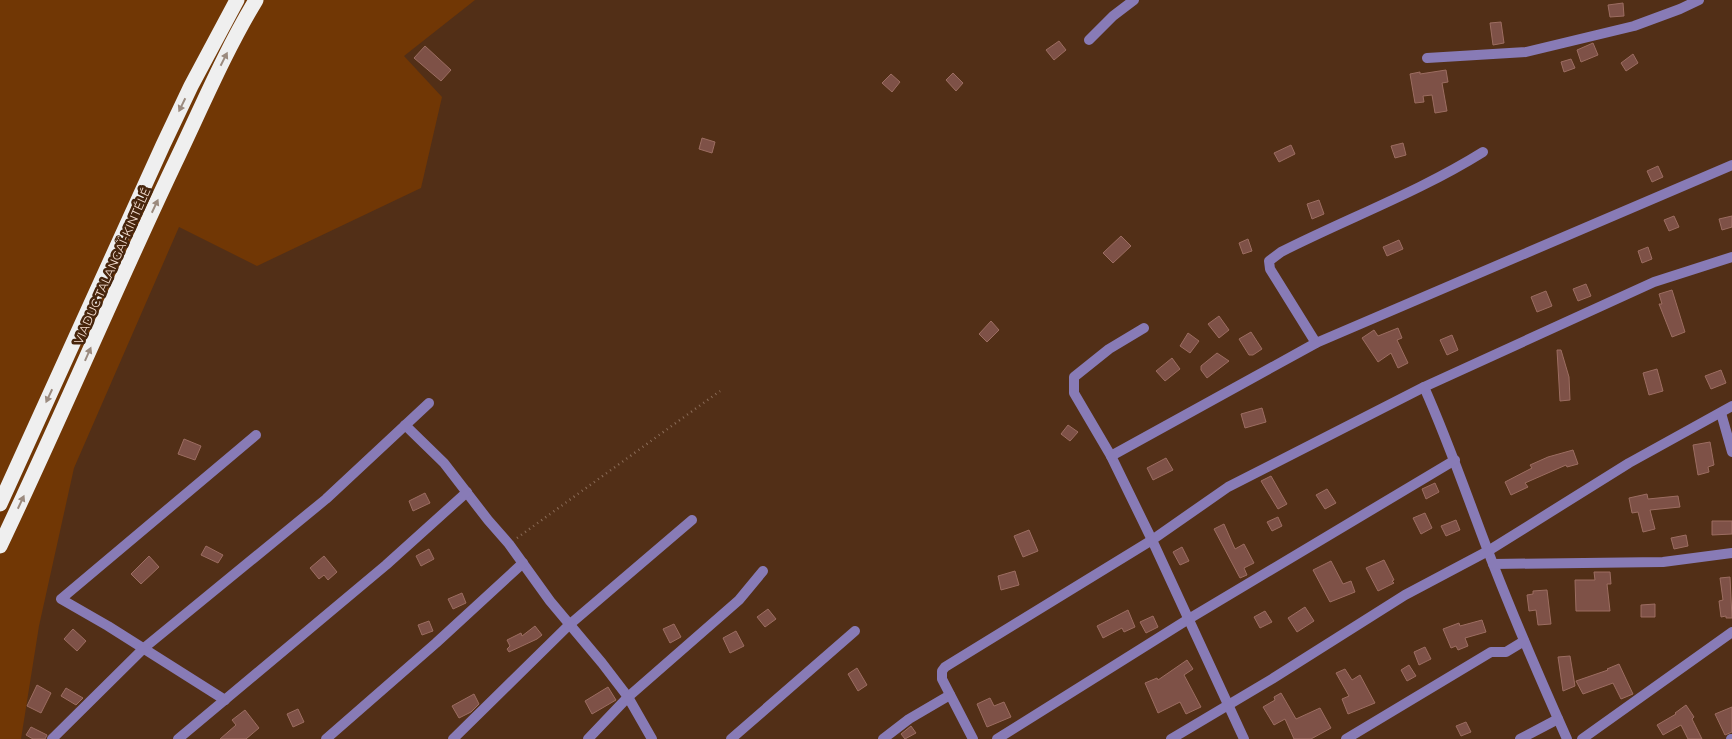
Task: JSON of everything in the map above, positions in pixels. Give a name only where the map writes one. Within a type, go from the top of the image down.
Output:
[{"type":"highway","name":"VIADUC TALANGAÏ-KINTÉLÉ","points":[[0,504],[163,145],[191,86],[237,0]]},
{"type":"highway","name":"VIADUC TALANGAÏ-KINTÉLÉ","points":[[0,546],[52,436],[203,102],[256,0]]},
{"type":"street","points":[[1089,40],[1134,0]]},
{"type":"street","points":[[1428,58],[1526,52],[1634,26],[1699,0]]},
{"type":"street","points":[[1316,343],[1270,269],[1269,261],[1281,252],[1337,224],[1411,192],[1458,168],[1483,152]]},
{"type":"street","points":[[1111,456],[1316,343],[1732,165]]},
{"type":"street","points":[[974,739],[941,675],[945,667],[1152,540],[1228,487],[1424,387],[1654,282],[1732,257]]},
{"type":"street","points":[[1144,328],[1109,349],[1074,377],[1074,393],[1111,456],[1244,739]]},
{"type":"street","points":[[1424,387],[1455,460],[1488,551],[1524,641],[1567,739]]},
{"type":"street","points":[[52,739],[144,648],[326,499],[429,403]]},
{"type":"street","points":[[1171,739],[1272,679],[1405,595],[1488,551],[1629,463],[1732,406]]},
{"type":"street","points":[[1721,413],[1732,452]]},
{"type":"street","points":[[406,425],[444,462],[488,520],[509,544],[550,601],[602,663],[628,698],[652,739]]},
{"type":"street","points":[[225,700],[144,648],[61,599],[256,435]]},
{"type":"street","points":[[997,739],[1187,620],[1455,460]]},
{"type":"street","points":[[178,739],[386,565],[467,492]]},
{"type":"street","points":[[453,739],[569,625],[692,520]]},
{"type":"street","points":[[1493,564],[1663,562],[1732,553]]},
{"type":"street","points":[[326,739],[436,643],[523,563]]},
{"type":"street","points":[[588,739],[628,698],[739,600],[763,572]]},
{"type":"street","points":[[730,739],[855,631]]},
{"type":"street","points":[[1582,739],[1732,632]]},
{"type":"street","points":[[1346,739],[1491,652],[1506,652],[1524,641]]},
{"type":"street","points":[[883,739],[909,718],[950,694]]},
{"type":"street","points":[[1520,739],[1558,719]]},
{"type":"path","points":[[509,544],[720,391]]},
{"type":"shaded area","points":[[0,0],[475,0],[404,56],[442,97],[421,188],[257,266],[179,227],[74,468],[39,626],[21,739],[0,739]]},
{"type":"building","points":[[1623,3],[1624,16],[1610,17],[1608,5]]},
{"type":"building","points":[[1501,22],[1504,43],[1493,45],[1490,23]]},
{"type":"building","points":[[1059,41],[1066,50],[1054,60],[1046,50]]},
{"type":"building","points":[[1593,43],[1598,55],[1581,62],[1577,50]]},
{"type":"building","points":[[425,46],[451,70],[441,81],[414,58]]},
{"type":"building","points":[[1633,54],[1638,63],[1626,71],[1621,63]]},
{"type":"building","points":[[1571,59],[1575,68],[1564,72],[1561,62]]},
{"type":"building","points":[[1446,70],[1448,82],[1442,83],[1447,111],[1435,113],[1432,95],[1423,96],[1424,102],[1415,103],[1410,74]]},
{"type":"building","points":[[953,73],[963,83],[956,91],[946,80]]},
{"type":"building","points":[[891,74],[900,82],[892,92],[882,83]]},
{"type":"building","points":[[702,138],[715,142],[712,153],[699,149]]},
{"type":"building","points":[[1403,143],[1406,155],[1395,158],[1391,146]]},
{"type":"building","points":[[1291,145],[1295,154],[1279,162],[1274,153]]},
{"type":"building","points":[[1658,166],[1663,177],[1652,182],[1647,171]]},
{"type":"building","points":[[1319,200],[1324,214],[1312,219],[1307,204]]},
{"type":"building","points":[[1674,216],[1679,227],[1669,231],[1664,220]]},
{"type":"building","points":[[1732,216],[1732,227],[1722,230],[1719,219]]},
{"type":"building","points":[[1121,236],[1131,246],[1113,263],[1103,253]]},
{"type":"building","points":[[1248,239],[1252,251],[1243,254],[1239,243]]},
{"type":"building","points":[[1399,240],[1403,249],[1387,256],[1383,247]]},
{"type":"building","points":[[1648,247],[1652,259],[1642,263],[1638,251]]},
{"type":"building","points":[[1586,284],[1591,296],[1578,301],[1573,289]]},
{"type":"building","points":[[1672,290],[1685,332],[1672,337],[1659,304],[1662,304],[1659,294]]},
{"type":"building","points":[[1546,291],[1552,306],[1537,312],[1531,297]]},
{"type":"building","points":[[1219,316],[1229,330],[1219,338],[1208,324]]},
{"type":"building","points":[[991,321],[999,330],[987,342],[979,334]]},
{"type":"building","points":[[1398,328],[1402,338],[1397,340],[1408,363],[1398,368],[1391,353],[1378,362],[1362,338],[1374,330],[1378,336]]},
{"type":"building","points":[[1251,332],[1262,349],[1253,355],[1249,355],[1239,339]]},
{"type":"building","points":[[1188,333],[1199,341],[1190,353],[1180,346]]},
{"type":"building","points":[[1452,335],[1458,350],[1447,355],[1440,340]]},
{"type":"building","points":[[1557,350],[1561,350],[1569,377],[1570,400],[1560,401]]},
{"type":"building","points":[[1217,353],[1229,361],[1207,378],[1201,370],[1201,366]]},
{"type":"building","points":[[1172,358],[1180,369],[1165,381],[1156,371]]},
{"type":"building","points":[[1657,369],[1663,391],[1649,395],[1643,373]]},
{"type":"building","points":[[1721,370],[1726,383],[1711,389],[1705,376]]},
{"type":"building","points":[[1262,408],[1266,422],[1245,428],[1241,414]]},
{"type":"building","points":[[1068,425],[1078,432],[1070,441],[1061,434]]},
{"type":"building","points":[[184,439],[201,446],[195,460],[178,454]]},
{"type":"building","points":[[1710,442],[1714,465],[1708,467],[1709,472],[1698,475],[1693,445]]},
{"type":"building","points":[[1573,450],[1578,464],[1567,467],[1566,465],[1525,483],[1528,487],[1511,495],[1505,482],[1532,468],[1530,465],[1548,457]]},
{"type":"building","points":[[1166,458],[1173,470],[1153,480],[1147,468]]},
{"type":"building","points":[[1271,476],[1287,504],[1278,509],[1261,481]]},
{"type":"building","points":[[1435,483],[1439,492],[1426,499],[1422,489]]},
{"type":"building","points":[[1327,489],[1336,503],[1325,509],[1316,495]]},
{"type":"building","points":[[425,493],[430,503],[413,511],[409,501]]},
{"type":"building","points":[[1647,494],[1648,499],[1678,496],[1680,507],[1650,510],[1655,529],[1643,532],[1638,512],[1632,513],[1629,498]]},
{"type":"building","points":[[1425,513],[1432,528],[1421,534],[1413,518]]},
{"type":"building","points":[[1278,517],[1282,526],[1272,531],[1267,522]]},
{"type":"building","points":[[1456,520],[1460,530],[1446,536],[1441,526]]},
{"type":"building","points":[[1712,521],[1732,521],[1732,534],[1712,535]]},
{"type":"building","points":[[1224,524],[1235,549],[1244,544],[1254,563],[1244,568],[1247,575],[1240,578],[1214,529]]},
{"type":"building","points":[[1029,530],[1038,551],[1023,557],[1014,536]]},
{"type":"building","points":[[1686,535],[1688,546],[1674,549],[1671,538]]},
{"type":"building","points":[[206,546],[223,555],[218,563],[201,555]]},
{"type":"building","points":[[1182,547],[1189,561],[1180,565],[1173,552]]},
{"type":"building","points":[[429,549],[434,559],[421,566],[416,556]]},
{"type":"building","points":[[149,556],[159,567],[141,584],[131,574]]},
{"type":"building","points":[[324,556],[337,572],[328,580],[324,575],[319,579],[310,568]]},
{"type":"building","points":[[1384,560],[1394,583],[1378,591],[1366,568]]},
{"type":"building","points":[[1331,561],[1343,584],[1351,581],[1355,592],[1330,602],[1313,570]]},
{"type":"building","points":[[1015,571],[1019,585],[1001,590],[998,576]]},
{"type":"building","points":[[1594,572],[1610,572],[1611,584],[1607,584],[1610,611],[1576,611],[1575,580],[1595,580]]},
{"type":"building","points":[[1730,577],[1732,618],[1726,618],[1726,616],[1721,617],[1719,601],[1723,600],[1720,578]]},
{"type":"building","points":[[1547,590],[1551,624],[1538,625],[1536,610],[1529,611],[1527,595],[1533,594],[1533,591]]},
{"type":"building","points":[[462,593],[466,603],[453,609],[448,599]]},
{"type":"building","points":[[1655,604],[1655,617],[1641,617],[1641,605]]},
{"type":"building","points":[[1305,607],[1314,621],[1297,632],[1288,618]]},
{"type":"building","points":[[768,609],[776,619],[765,627],[757,617]]},
{"type":"building","points":[[1128,610],[1135,627],[1124,632],[1122,628],[1103,638],[1097,626]]},
{"type":"building","points":[[1265,611],[1272,622],[1260,628],[1254,617]]},
{"type":"building","points":[[1153,616],[1158,627],[1146,633],[1140,622]]},
{"type":"building","points":[[1482,620],[1486,632],[1465,638],[1468,646],[1458,650],[1456,646],[1451,648],[1443,629],[1459,623],[1460,626]]},
{"type":"building","points":[[429,621],[433,631],[422,635],[418,625]]},
{"type":"building","points":[[674,624],[681,637],[670,643],[663,629]]},
{"type":"building","points":[[535,626],[542,635],[509,652],[507,649],[510,646],[507,640],[521,633],[522,636]]},
{"type":"building","points":[[73,629],[86,641],[77,651],[64,639]]},
{"type":"building","points":[[736,631],[744,646],[730,653],[723,638]]},
{"type":"building","points":[[1425,647],[1431,659],[1419,665],[1414,652]]},
{"type":"building","points":[[1570,656],[1575,686],[1563,691],[1558,657]]},
{"type":"building","points":[[1187,660],[1193,669],[1184,675],[1201,707],[1186,714],[1180,702],[1158,713],[1145,683],[1157,678],[1158,680]]},
{"type":"building","points":[[1619,664],[1633,694],[1621,699],[1613,683],[1583,694],[1576,681],[1608,670]]},
{"type":"building","points":[[1409,665],[1416,676],[1407,681],[1401,670]]},
{"type":"building","points":[[857,668],[867,685],[858,691],[848,674]]},
{"type":"building","points":[[1345,669],[1352,680],[1360,675],[1375,703],[1348,714],[1342,699],[1349,696],[1336,673]]},
{"type":"building","points":[[37,685],[51,693],[41,713],[27,706]]},
{"type":"building","points":[[608,687],[616,700],[592,714],[585,701]]},
{"type":"building","points":[[66,688],[83,698],[76,705],[61,696]]},
{"type":"building","points":[[1281,693],[1296,719],[1320,708],[1331,728],[1311,739],[1294,739],[1285,719],[1274,725],[1263,707],[1275,700],[1274,697]]},
{"type":"building","points":[[474,694],[479,704],[471,712],[459,718],[452,706]]},
{"type":"building","points":[[990,698],[994,706],[1004,702],[1011,717],[987,727],[977,704]]},
{"type":"building","points":[[1686,705],[1694,717],[1692,719],[1702,739],[1688,739],[1681,725],[1663,735],[1657,725],[1676,714]]},
{"type":"building","points":[[1732,707],[1732,732],[1725,735],[1715,714]]},
{"type":"building","points":[[298,709],[304,722],[293,727],[287,714]]},
{"type":"building","points":[[245,710],[259,728],[246,739],[220,739],[236,725],[232,720]]},
{"type":"building","points":[[1466,722],[1471,732],[1461,736],[1456,726]]},
{"type":"building","points":[[911,726],[916,733],[905,739],[901,734]]},
{"type":"building","points":[[31,727],[47,735],[45,739],[33,739],[26,735]]}]
